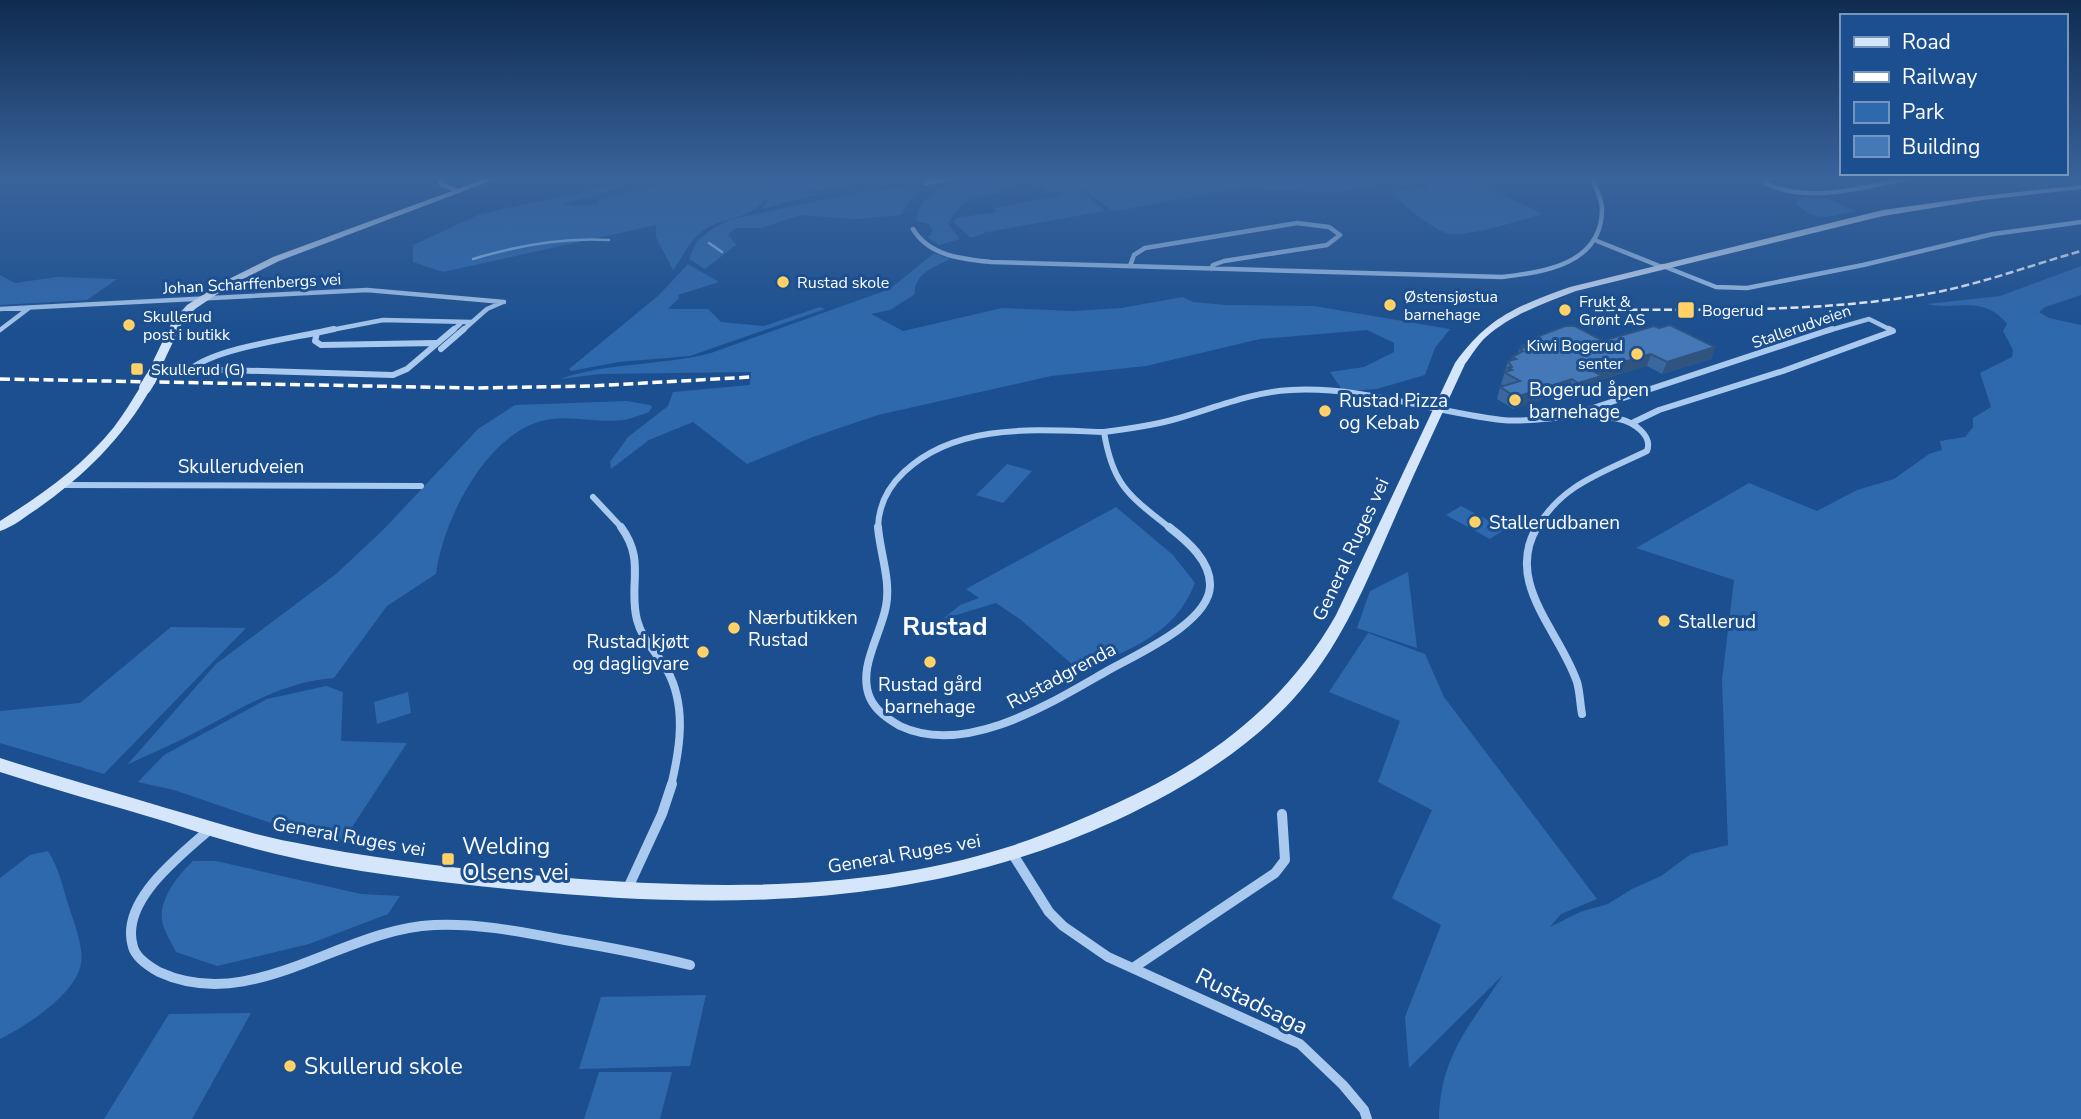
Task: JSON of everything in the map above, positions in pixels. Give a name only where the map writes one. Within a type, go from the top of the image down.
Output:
[{"type":"main road","points":[[0,527],[60,485],[114,434],[148,383],[172,330],[186,312],[204,298],[269,262],[354,230]]},
{"type":"main road","name":"General Ruges vei","points":[[0,765],[211,829],[289,849],[383,866],[503,881],[626,891],[764,894],[846,887],[943,871],[1012,853],[1114,814],[1193,771],[1249,731],[1294,688],[1319,656],[1345,614],[1439,407],[1464,356],[1481,336],[1513,313],[1559,293],[1813,230]]},
{"type":"street","points":[[913,230],[917,239],[938,251],[970,260],[1502,277],[1550,270],[1582,255],[1597,241],[1599,230]]},
{"type":"street","points":[[1130,266],[1131,259],[1145,248],[1253,230]]},
{"type":"street","points":[[1211,269],[1213,265],[1224,261],[1326,245],[1340,236],[1336,230]]},
{"type":"street","points":[[1597,241],[1716,287],[1747,288],[1852,268],[1993,234],[2021,230]]},
{"type":"street","name":"Johan Scharffenbergs vei","points":[[0,309],[380,291],[504,302],[489,308],[471,322]]},
{"type":"street","points":[[0,330],[30,307]]},
{"type":"street","name":"Stallerudveien","points":[[1439,407],[1515,421],[1597,414],[1632,423],[1659,410],[1783,371],[1893,331],[1869,319],[1860,320],[1573,415]]},
{"type":"street","points":[[460,324],[407,369],[393,375],[191,369],[194,364],[211,358],[381,320],[460,324],[471,322]]},
{"type":"street","points":[[441,349],[471,322]]},
{"type":"street","points":[[317,333],[315,341],[321,345],[436,343]]},
{"type":"street","name":"Rustadgrenda","points":[[1104,432],[1109,459],[1122,486],[1145,511],[1201,557],[1210,577],[1210,589],[1203,606],[1180,627],[1043,707],[1010,720],[975,730],[929,736],[907,729],[884,716],[870,701],[866,684],[887,592],[878,514],[895,478],[919,459],[944,446],[984,435],[1018,430],[1104,432],[1155,424],[1245,397],[1292,390],[1351,392],[1439,407]]},
{"type":"street","points":[[1582,714],[1577,682],[1533,595],[1527,574],[1526,553],[1528,542],[1540,518],[1567,490],[1647,451],[1647,437],[1632,423]]},
{"type":"street","name":"Skullerudveien","points":[[60,485],[421,486]]},
{"type":"street","points":[[593,497],[631,537],[637,571],[634,598],[637,622],[646,643],[670,676],[678,698],[682,742],[678,763],[652,837],[626,891]]},
{"type":"street","points":[[1133,968],[1275,873],[1285,860],[1282,814]]},
{"type":"street","points":[[211,829],[155,881],[134,916],[131,933],[133,949],[144,962],[161,974],[181,981],[205,984],[250,980],[384,932],[438,925],[466,925],[546,937],[690,965]]},
{"type":"street","name":"Rustadsaga","points":[[1012,853],[1048,912],[1063,926],[1108,957],[1300,1044],[1343,1085],[1364,1110],[1367,1119]]},
{"type":"green space","points":[[445,230],[632,230],[443,272],[413,262],[413,245]]},
{"type":"green space","points":[[656,230],[704,230],[691,243],[673,270],[656,237]]},
{"type":"green space","points":[[710,230],[734,230],[728,234],[736,245],[705,269],[689,259],[697,241]]},
{"type":"green space","points":[[953,230],[960,239],[939,245],[928,238],[933,231]]},
{"type":"green space","points":[[962,230],[997,230],[987,232],[971,238]]},
{"type":"green space","points":[[1441,230],[1482,230],[1452,234]]},
{"type":"green space","points":[[934,253],[950,259],[921,276],[915,287],[915,294],[890,310],[871,314],[903,331],[1002,308],[1072,311],[1121,308],[1183,297],[1193,302],[1226,305],[1314,306],[1450,329],[1435,348],[1425,375],[1377,389],[1343,391],[1330,372],[1364,367],[1394,352],[1394,343],[1367,330],[1260,339],[1146,366],[1051,376],[878,415],[813,437],[747,464],[693,422],[649,440],[611,469],[610,462],[628,437],[668,406],[673,392],[750,385],[751,372],[600,374],[560,379],[597,370],[711,353],[890,289]]},
{"type":"green space","points":[[688,264],[719,282],[678,295],[679,298],[668,309],[708,309],[721,322],[764,326],[820,307],[825,309],[690,356],[619,362],[571,371],[569,369],[659,295]]},
{"type":"green space","points":[[2081,266],[2081,295],[2045,307],[2039,312],[2049,318],[2081,325],[2081,1119],[1439,1119],[1445,1077],[1451,1059],[1469,1025],[1503,975],[1409,1068],[1405,1017],[1441,925],[1392,898],[1432,810],[1378,782],[1400,721],[1329,692],[1368,633],[1425,654],[1444,697],[1597,899],[1561,914],[1550,927],[1580,912],[1608,904],[1661,876],[1691,854],[1728,845],[1722,680],[1734,580],[1636,548],[1749,483],[1817,511],[1857,490],[1894,479],[1929,454],[1942,450],[1940,441],[1965,437],[1973,427],[1973,418],[1991,407],[1980,373],[2012,357],[2013,350],[2003,331],[2007,324],[1989,309],[1979,306],[1927,304],[2000,296]]},
{"type":"green space","points":[[0,275],[15,283],[57,277],[117,279],[87,300],[0,305]]},
{"type":"green space","points":[[627,401],[652,407],[649,412],[623,420],[552,419],[530,425],[509,438],[490,456],[459,502],[440,552],[436,574],[387,606],[334,678],[298,684],[265,696],[127,765],[216,664],[336,574],[383,530],[478,429],[515,405]]},
{"type":"green space","points":[[1007,464],[1032,471],[1003,503],[976,495]]},
{"type":"green space","name":"Stallerudbanen","points":[[1461,506],[1505,529],[1490,539],[1446,515]]},
{"type":"green space","points":[[1116,507],[1173,555],[1195,583],[1175,616],[1148,639],[1081,672],[1021,620],[996,603],[943,619],[960,605],[979,598],[966,589]]},
{"type":"green space","points":[[1408,572],[1417,648],[1357,628],[1370,591]]},
{"type":"green space","points":[[171,627],[246,628],[104,774],[0,743],[0,711],[80,703]]},
{"type":"green space","points":[[326,686],[343,692],[341,741],[407,743],[343,841],[271,823],[174,790],[138,782],[164,755],[267,699]]},
{"type":"green space","points":[[408,692],[411,713],[377,724],[374,702]]},
{"type":"green space","points":[[48,851],[58,871],[78,935],[81,964],[77,976],[60,998],[35,1018],[0,1039],[0,878],[30,855]]},
{"type":"green space","points":[[193,861],[216,861],[361,894],[400,896],[388,914],[309,944],[217,966],[176,952],[163,924],[162,912],[167,896],[176,880]]},
{"type":"green space","points":[[706,995],[690,1066],[579,1069],[601,997]]},
{"type":"green space","points":[[251,1013],[192,1119],[104,1119],[169,1014]]},
{"type":"green space","points":[[599,1072],[672,1072],[660,1119],[584,1119]]},
{"type":"building","points":[[1670,325],[1715,347],[1667,362],[1651,354],[1593,371],[1602,376],[1578,383],[1572,379],[1516,397],[1500,387],[1520,381],[1504,372],[1512,370],[1508,368],[1512,367],[1508,361],[1516,359],[1512,357],[1523,351],[1519,349],[1526,347],[1522,345],[1530,343],[1526,341],[1565,326],[1575,326],[1603,341],[1654,326],[1659,328]]},
{"type":"waterway","points":[[473,259],[540,244],[609,240]]},
{"type":"waterway","points":[[709,243],[722,252]]},
{"type":"railway","points":[[1595,310],[1759,309],[1881,301],[1962,286],[2081,251]]},
{"type":"railway","points":[[0,379],[473,388],[592,386],[751,377]]},
{"type":"place","name":"Rustad skole","points":[[783,282]]},
{"type":"place","name":"Østensjøstua barnehage","points":[[1390,305]]},
{"type":"place","name":"Frukt & Grønt AS","points":[[1565,310]]},
{"type":"place","name":"Bogerud","points":[[1686,310]]},
{"type":"place","name":"Skullerud post i butikk","points":[[129,325]]},
{"type":"place","name":"Kiwi Bogerud senter","points":[[1637,354]]},
{"type":"place","name":"Skullerud (G)","points":[[137,369]]},
{"type":"place","name":"Bogerud åpen barnehage","points":[[1515,400]]},
{"type":"place","name":"Rustad Pizza og Kebab","points":[[1325,411]]},
{"type":"place","name":"Stallerudbanen","points":[[1475,522]]},
{"type":"place","name":"Stallerud","points":[[1664,621]]},
{"type":"place","name":"Nærbutikken Rustad","points":[[734,628]]},
{"type":"place","name":"Rustad kjøtt og dagligvare","points":[[703,652]]},
{"type":"place","name":"Rustad gård barnehage","points":[[930,662]]},
{"type":"place","name":"Welding Olsens vei","points":[[448,859]]},
{"type":"place","name":"Skullerud skole","points":[[290,1066]]},
{"type":"district","name":"Rustad","points":[[945,626]]}]
